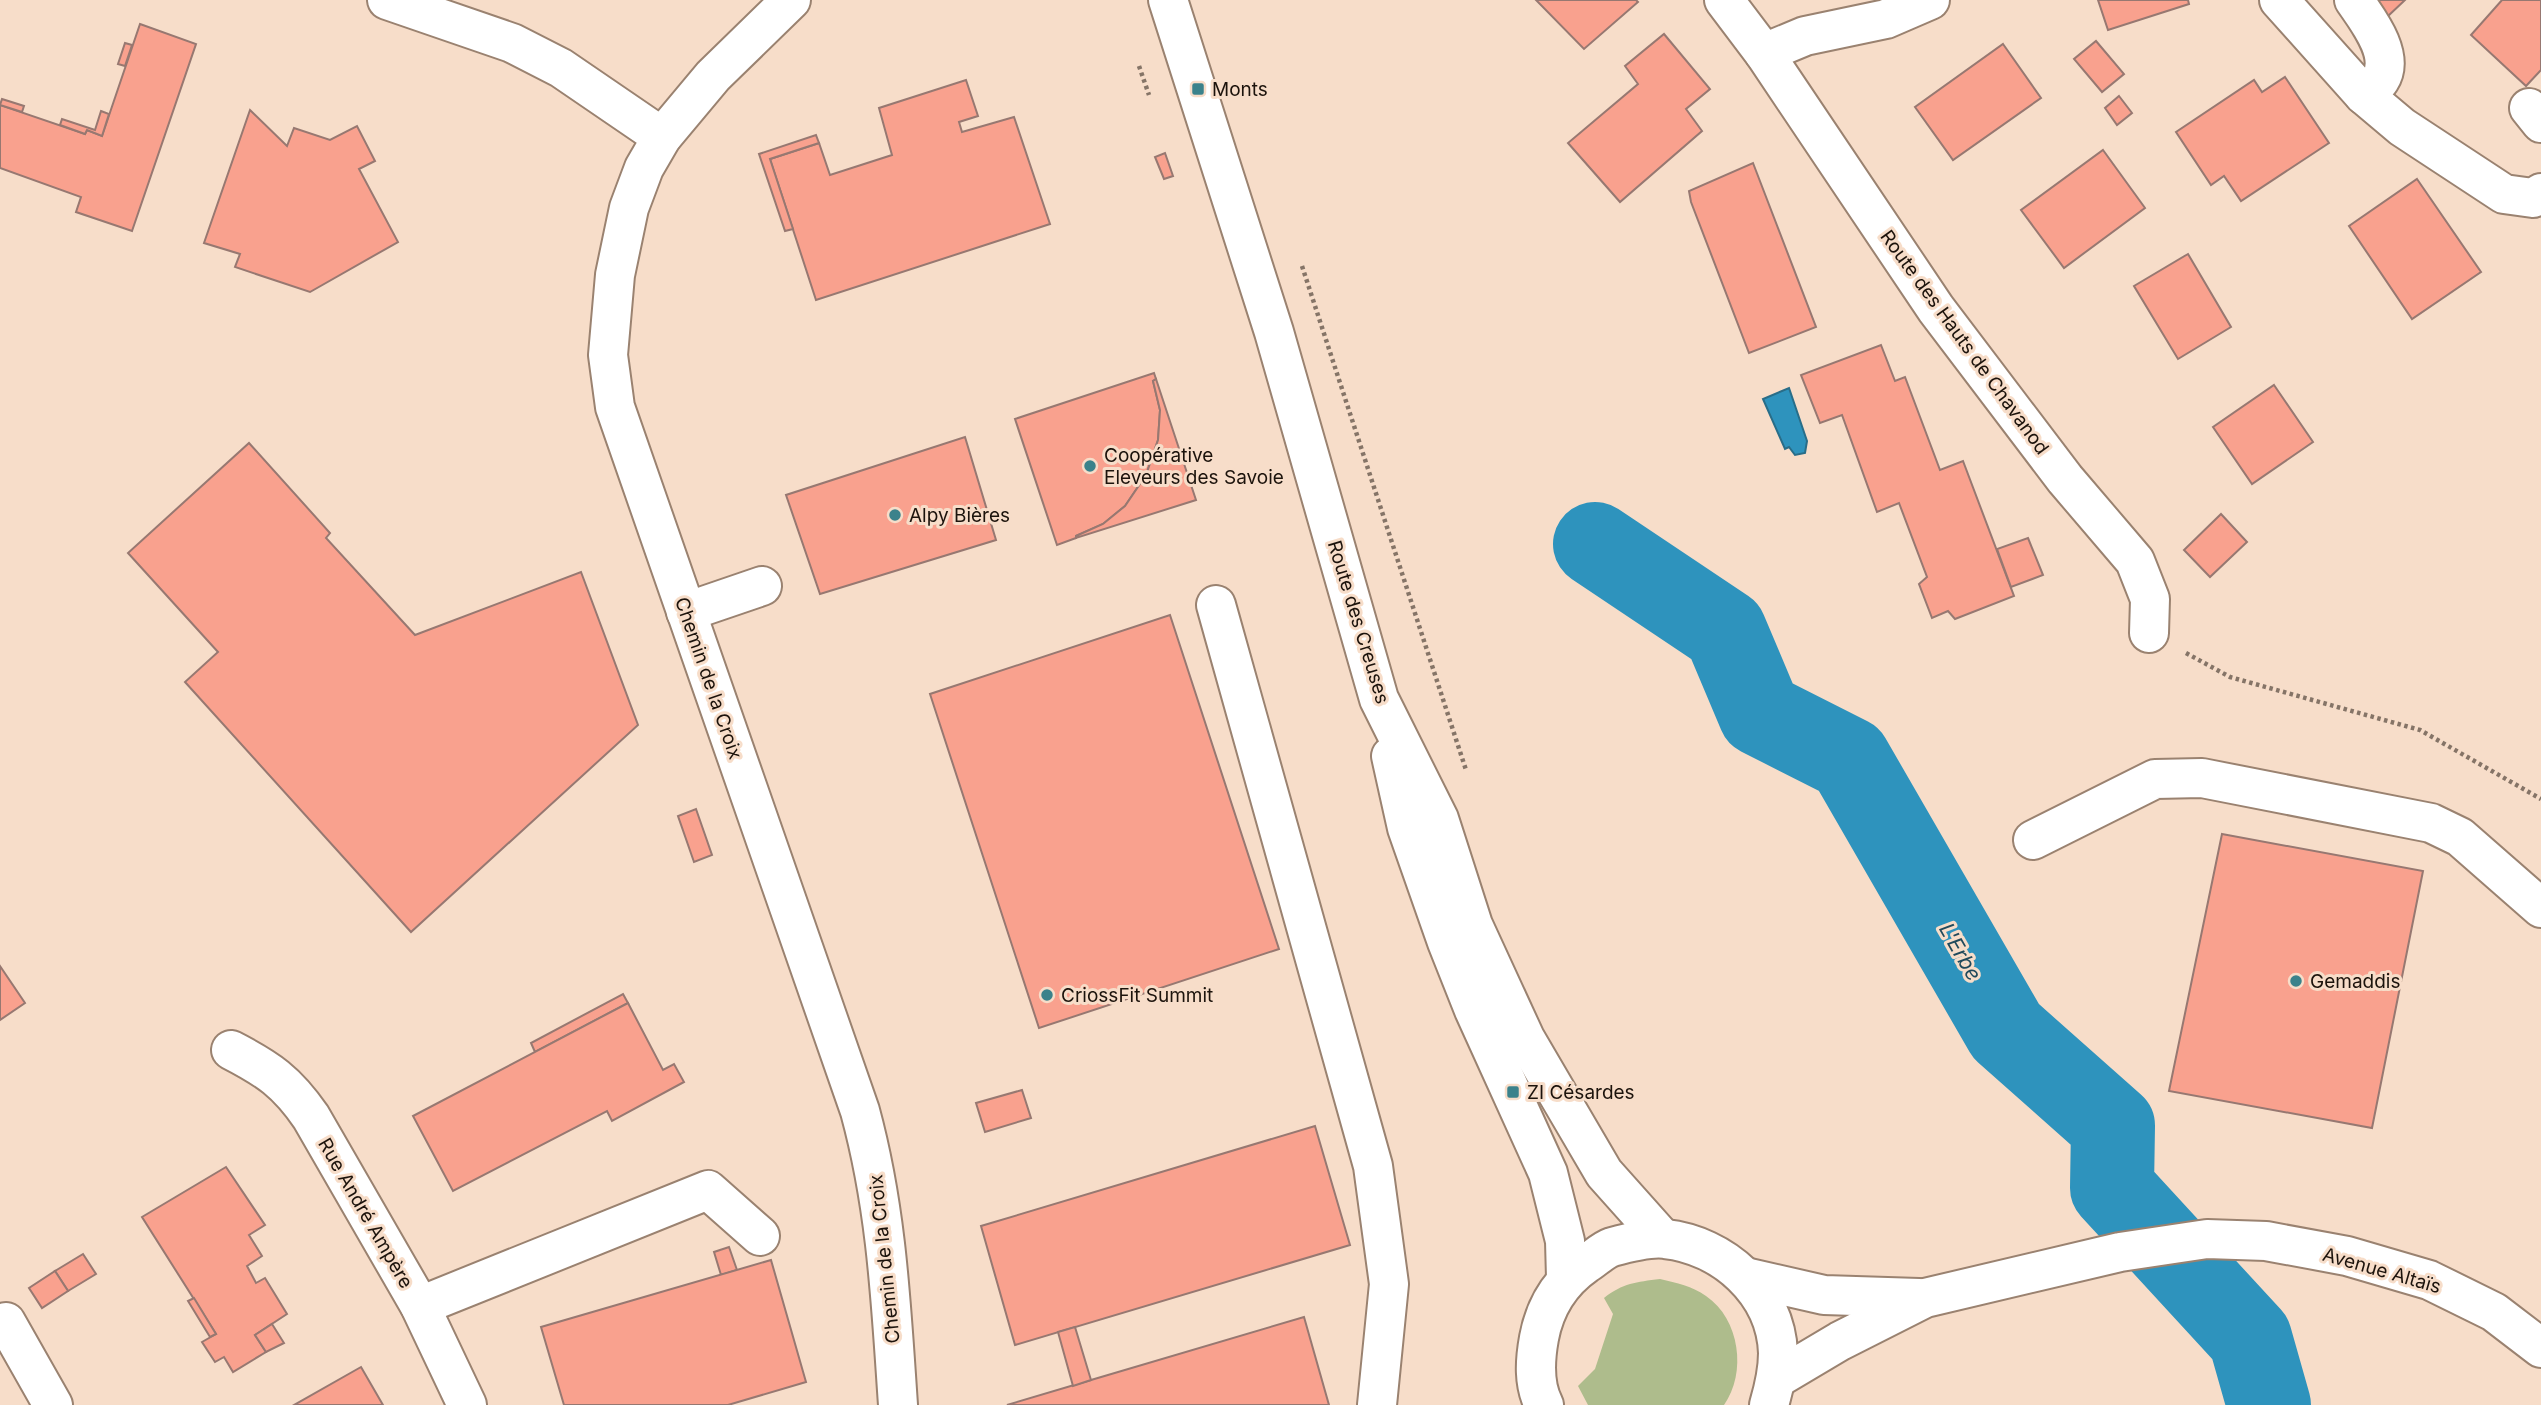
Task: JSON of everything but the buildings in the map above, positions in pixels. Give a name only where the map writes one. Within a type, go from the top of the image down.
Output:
[{"type":"street","points":[[387,0],[512,43],[561,68],[662,137]]},
{"type":"street","name":"Chemin de la Croix","points":[[791,0],[713,76],[662,137],[643,168],[629,208],[615,275],[608,355],[615,407],[860,1111],[873,1159],[888,1260],[898,1405]]},
{"type":"street","name":"Route des Creuses","points":[[1168,0],[1274,332],[1379,699],[1439,819],[1473,925],[1525,1038],[1604,1173],[1662,1238]]},
{"type":"street","name":"Route des Hauts de Chavanod","points":[[1724,0],[1764,53],[1937,309],[2064,479],[2135,561],[2150,599],[2149,632]]},
{"type":"street","points":[[1764,53],[1805,36],[1886,19],[1930,0]]},
{"type":"street","points":[[2279,0],[2364,95],[2402,127],[2504,194],[2533,198],[2541,193]]},
{"type":"street","points":[[2354,0],[2381,38],[2385,69],[2380,80],[2364,95]]},
{"type":"street","points":[[686,612],[762,586]]},
{"type":"street","points":[[1216,605],[1373,1166],[1389,1284],[1377,1405]]},
{"type":"street","points":[[1379,699],[1407,828],[1447,942],[1474,1010],[1548,1173],[1565,1241],[1566,1278]]},
{"type":"street","points":[[2034,840],[2155,779],[2203,778],[2431,824],[2460,837],[2541,908]]},
{"type":"street","name":"Rue André Ampère","points":[[231,1049],[263,1066],[293,1091],[311,1116],[420,1306],[467,1405]]},
{"type":"street","points":[[420,1306],[708,1190],[760,1236]]},
{"type":"street","points":[[1521,1405],[1535,1363],[1543,1317],[1566,1278],[1610,1248],[1662,1238],[1693,1244],[1721,1257],[1745,1277],[1762,1299],[1773,1324],[1778,1352],[1773,1392]]},
{"type":"street","name":"Avenue Altaïs","points":[[1925,1298],[2120,1252],[2207,1239],[2266,1241],[2333,1253],[2430,1280],[2494,1312],[2541,1348]]},
{"type":"street","points":[[1745,1277],[1824,1295],[1925,1298]]},
{"type":"street","points":[[1773,1392],[1840,1341],[1925,1298]]},
{"type":"street","points":[[6,1322],[53,1405]]},
{"type":"street","points":[[1535,1363],[1544,1405]]},
{"type":"path","points":[[1301,263],[1467,772]]},
{"type":"path","points":[[2149,632],[2231,677],[2420,730],[2541,799]]},
{"type":"green space","points":[[1660,1279],[1701,1293],[1717,1306],[1726,1318],[1733,1332],[1737,1363],[1736,1378],[1724,1405],[1588,1405],[1578,1386],[1595,1369],[1613,1314],[1604,1298],[1630,1284]]},
{"type":"water","points":[[1789,388],[1807,441],[1805,453],[1795,455],[1789,447],[1785,449],[1763,399]]},
{"type":"waterway","name":"L'Erbe","points":[[1595,544],[1725,631],[1760,714],[1849,759],[2006,1031],[2113,1126],[2112,1188],[2250,1338],[2269,1405]]},
{"type":"place","name":"Monts","points":[[1198,89]]},
{"type":"place","name":"Coopérative Eleveurs des Savoie","points":[[1090,466]]},
{"type":"place","name":"Alpy Bières","points":[[895,515]]},
{"type":"place","name":"Gemaddis","points":[[2296,981]]},
{"type":"place","name":"CriossFit Summit","points":[[1047,995]]},
{"type":"place","name":"ZI Césardes","points":[[1513,1092]]}]
